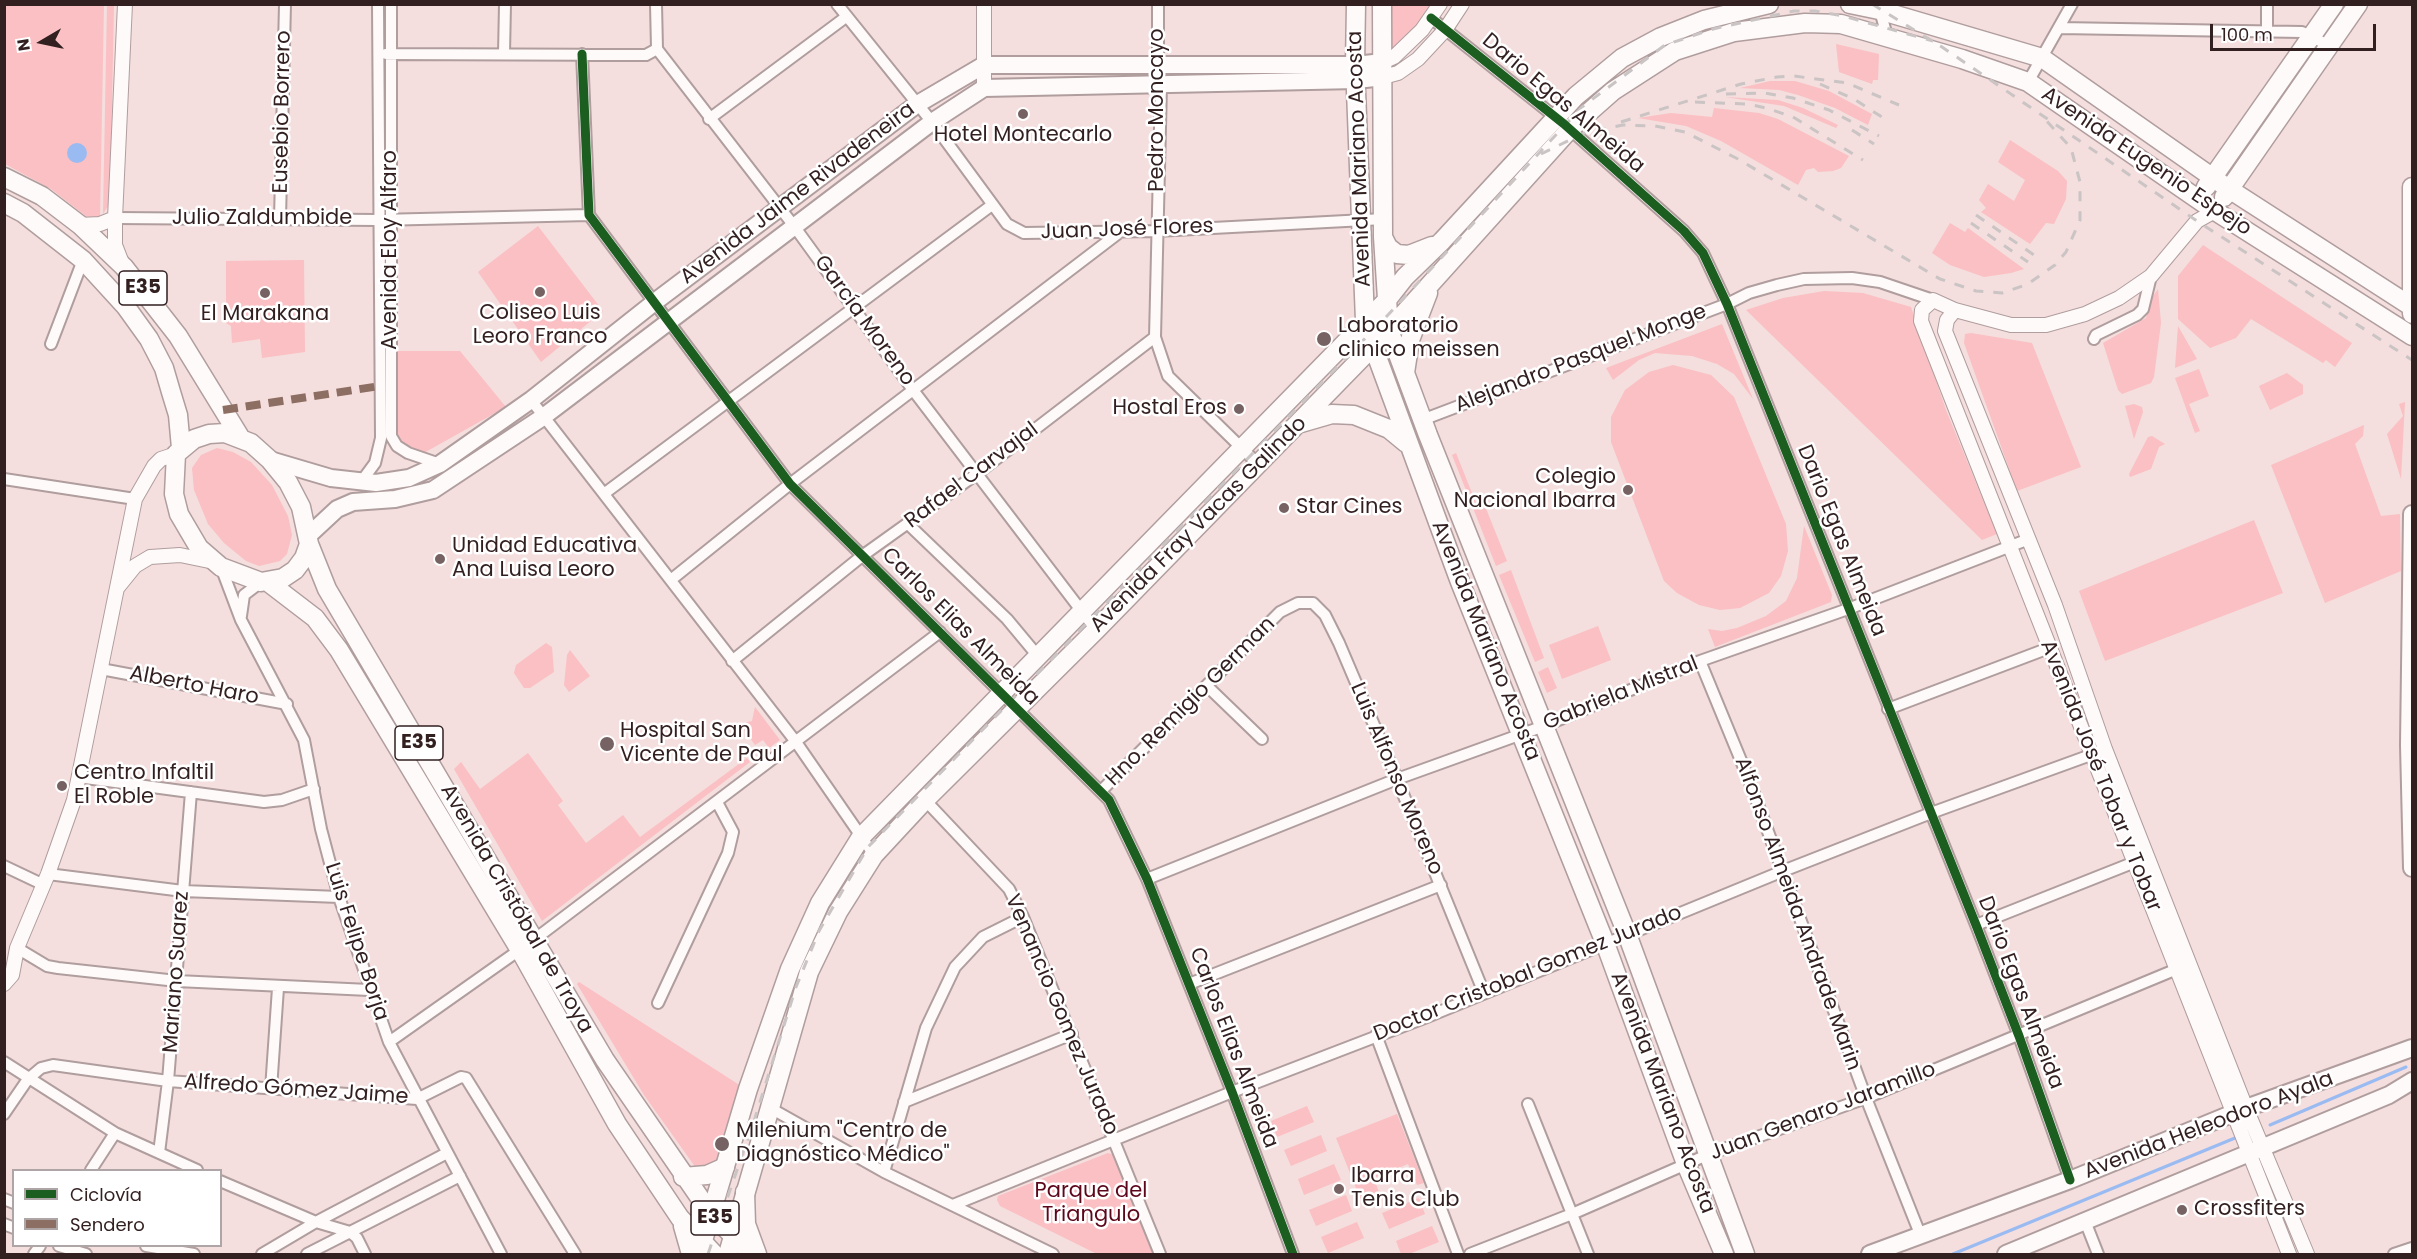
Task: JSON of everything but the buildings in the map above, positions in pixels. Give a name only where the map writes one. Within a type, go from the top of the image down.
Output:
[{"type":"main road","name":"Avenida Mariano Acosta","points":[[1356,4],[1356,73],[1365,321],[1372,345],[1407,444],[1605,943],[1686,1164],[1724,1254]]},
{"type":"main road","name":"Avenida Mariano Acosta","points":[[1382,4],[1383,228],[1389,330],[1422,420],[1627,934],[1745,1254]]},
{"type":"main road","name":"Avenida Fray Vacas Galindo","points":[[728,1254],[772,1109],[809,972],[838,912],[874,855],[925,800],[1300,423],[1372,345],[1389,330],[1419,294],[1431,285],[1562,124],[1576,96],[1623,58],[1661,37],[1704,20],[1770,4]]},
{"type":"main road","points":[[1850,4],[1879,7]]},
{"type":"main road","points":[[2199,199],[2212,177],[2334,4]]},
{"type":"main road","points":[[2215,211],[2358,4]]},
{"type":"main road","name":"Avenida Eugenio Espejo","points":[[1879,7],[2042,58],[2229,189],[2412,306]]},
{"type":"main road","name":"Avenida Fray Vacas Galindo","points":[[702,1252],[748,1089],[790,969],[820,903],[861,837],[1387,300],[1405,277],[1562,124],[1675,51],[1734,32],[1805,23],[1842,24],[1887,36]]},
{"type":"main road","name":"Avenida Eugenio Espejo","points":[[1887,36],[2028,82],[2215,211],[2412,336]]},
{"type":"main road","points":[[984,65],[1158,64],[1356,73]]},
{"type":"main road","name":"Avenida Jaime Rivadeneira","points":[[270,459],[311,474],[361,482],[386,482],[409,478],[440,464],[531,400],[656,301],[916,105],[984,65]]},
{"type":"main road","points":[[984,87],[1161,85],[1356,73],[1383,69]]},
{"type":"main road","name":"Avenida Jaime Rivadeneira","points":[[309,539],[337,509],[353,502],[395,500],[433,490],[543,417],[932,122],[984,87]]},
{"type":"main road","name":"E35","points":[[4,177],[42,196],[80,225],[124,267],[178,336],[240,437],[270,459],[288,482],[301,507],[309,539]]},
{"type":"main road","points":[[2412,187],[2412,325]]},
{"type":"main road","name":"E35","points":[[4,203],[23,213],[82,260],[126,308],[149,339],[164,368],[178,415],[179,451],[174,484],[179,514],[199,548],[218,564],[265,582]]},
{"type":"main road","points":[[1383,228],[1388,247],[1397,254],[1409,255],[1442,241]]},
{"type":"main road","points":[[1405,374],[1410,340],[1431,285]]},
{"type":"main road","points":[[1300,423],[1332,414],[1354,415],[1389,429],[1407,444]]},
{"type":"main road","points":[[179,451],[194,439],[209,434],[225,433],[240,437]]},
{"type":"main road","points":[[2412,514],[2412,868]]},
{"type":"main road","points":[[265,582],[283,578],[295,570],[304,558],[309,539]]},
{"type":"main road","name":"Avenida Cristóbal de Troya","points":[[309,539],[327,589],[605,1060],[683,1177],[711,1214],[754,1254]]},
{"type":"main road","name":"Avenida Cristóbal de Troya","points":[[265,582],[301,605],[327,632],[520,950],[617,1124],[702,1252]]},
{"type":"main road","name":"Avenida Heleodoro Ayala","points":[[1870,1254],[2070,1180],[2239,1111],[2412,1048]]},
{"type":"main road","name":"Avenida Heleodoro Ayala","points":[[2006,1254],[2389,1095],[2412,1081]]},
{"type":"main road","points":[[683,1177],[707,1175],[725,1167]]},
{"type":"main road","points":[[745,1192],[746,1224],[754,1254]]},
{"type":"street","points":[[124,267],[116,245],[115,218],[125,4]]},
{"type":"street","name":"Eusebio Borrero","points":[[280,219],[285,4]]},
{"type":"street","name":"Avenida Eloy Alfaro","points":[[361,482],[375,463],[381,438],[378,4]]},
{"type":"street","name":"Avenida Eloy Alfaro","points":[[391,4],[391,436],[396,446],[408,453],[440,464]]},
{"type":"street","points":[[504,54],[505,4]]},
{"type":"street","points":[[377,54],[646,55],[657,50],[656,4]]},
{"type":"street","name":"Juan José Flores","points":[[837,4],[916,105],[932,122],[1007,224],[1024,233],[1156,231],[1362,220],[1383,228]]},
{"type":"street","points":[[984,4],[984,87]]},
{"type":"street","name":"Pedro Moncayo","points":[[1158,4],[1158,64],[1161,85],[1155,337],[1168,376],[1258,464]]},
{"type":"street","points":[[1440,4],[1431,18],[1383,69],[1398,73],[1418,59],[1445,30],[1462,4]]},
{"type":"street","points":[[2028,82],[2072,4]]},
{"type":"street","points":[[2267,4],[2267,32]]},
{"type":"street","points":[[1879,7],[1887,36]]},
{"type":"street","points":[[709,119],[846,17]]},
{"type":"street","name":"Dario Egas Almeida","points":[[1431,18],[1562,124],[1684,231],[1702,253],[1727,304],[1976,925],[2019,1036],[2070,1180]]},
{"type":"street","points":[[2059,28],[2302,32],[2328,45]]},
{"type":"street","name":"García Moreno","points":[[657,50],[779,210],[794,226],[913,390],[1096,630]]},
{"type":"street","points":[[582,54],[589,215]]},
{"type":"street","points":[[2197,221],[2199,199]]},
{"type":"street","points":[[605,493],[992,205]]},
{"type":"street","name":"Alejandro Pasquel Monge","points":[[1422,420],[1727,304],[1749,293],[1777,285],[1823,278],[1880,282],[1955,310],[2011,325],[2046,325],[2085,314],[2110,302],[2151,276],[2197,221],[2215,211]]},
{"type":"street","name":"Julio Zaldumbide","points":[[115,218],[378,220],[589,215]]},
{"type":"street","name":"Carlos Elias Almeida","points":[[589,215],[656,301],[790,484],[1101,791],[1117,813],[1147,879],[1189,984],[1293,1254]]},
{"type":"street","points":[[80,225],[100,224],[115,218]]},
{"type":"street","points":[[672,579],[790,484],[1120,231]]},
{"type":"street","points":[[51,344],[82,260]]},
{"type":"street","points":[[2094,339],[2096,335],[2137,315],[2143,309],[2151,276]]},
{"type":"street","name":"Avenida José Tobar y Tobar","points":[[1933,300],[1922,310],[1921,321],[2049,648],[2177,969],[2255,1149],[2307,1254]]},
{"type":"street","name":"Avenida José Tobar y Tobar","points":[[1955,310],[1947,320],[1945,331],[2055,605],[2105,749],[2239,1111]]},
{"type":"street","name":"Rafael Carvajal","points":[[732,661],[862,556],[978,473],[1155,337]]},
{"type":"street","points":[[531,400],[796,741],[874,855]]},
{"type":"street","points":[[4,984],[12,975],[17,948],[46,879],[78,777],[135,499],[154,466],[161,459],[179,451]]},
{"type":"street","points":[[4,479],[135,499]]},
{"type":"street","points":[[908,524],[1007,618],[1037,656]]},
{"type":"street","name":"Gabriela Mistral","points":[[1147,879],[1397,779],[1544,726],[1700,661],[1848,609],[2029,538]]},
{"type":"street","points":[[115,591],[135,566],[150,557],[180,555],[218,564]]},
{"type":"street","name":"Luis Felipe Borja","points":[[218,564],[241,620],[304,740],[321,829],[339,897],[369,990],[389,1042],[417,1099],[501,1254]]},
{"type":"street","points":[[241,620],[244,595],[265,582]]},
{"type":"street","name":"Luis Alfonso Moreno","points":[[1280,612],[1298,603],[1313,603],[1325,615],[1397,779],[1484,993]]},
{"type":"street","name":"Hno. Remigio German","points":[[1101,791],[1280,612]]},
{"type":"street","points":[[389,1042],[535,939],[940,632]]},
{"type":"street","points":[[1888,709],[2049,648]]},
{"type":"street","name":"Alfonso Almeida Andrade Marin","points":[[1700,661],[1783,871],[1866,1098],[1920,1234]]},
{"type":"street","name":"Alberto Haro","points":[[101,669],[287,704]]},
{"type":"street","points":[[1207,686],[1262,739]]},
{"type":"street","name":"Doctor Cristobal Gomez Jurado","points":[[953,1205],[1783,871],[1931,813],[2105,749]]},
{"type":"street","points":[[78,777],[264,802],[282,800],[314,789]]},
{"type":"street","name":"Mariano Suarez","points":[[159,1153],[177,981],[191,792]]},
{"type":"street","name":"Venancio Gomez Jurado","points":[[925,800],[1009,889],[1072,1034],[1161,1254]]},
{"type":"street","points":[[658,1003],[728,853],[733,832],[717,802]]},
{"type":"street","points":[[1976,925],[2135,862]]},
{"type":"street","points":[[4,866],[46,879],[183,891],[339,897]]},
{"type":"street","points":[[1189,984],[1441,885]]},
{"type":"street","points":[[884,1172],[926,1028],[955,967],[983,937],[1023,917]]},
{"type":"street","points":[[4,958],[17,948]]},
{"type":"street","points":[[17,948],[47,966],[58,968],[177,981],[278,988],[369,990]]},
{"type":"street","name":"Juan Genaro Jaramillo","points":[[1470,1254],[1572,1214],[1707,1155],[1866,1098],[2177,969]]},
{"type":"street","points":[[271,1089],[278,988]]},
{"type":"street","points":[[904,1102],[1072,1034]]},
{"type":"street","points":[[1376,1035],[1458,1254]]},
{"type":"street","points":[[4,1062],[115,1133],[196,1169]]},
{"type":"street","name":"Alfredo Gómez Jaime","points":[[28,1079],[41,1068],[53,1065],[168,1081],[417,1099],[461,1077],[466,1078],[575,1254]]},
{"type":"street","points":[[4,1114],[28,1079]]},
{"type":"street","points":[[1528,1104],[1588,1254]]},
{"type":"street","points":[[772,1109],[884,1172],[1053,1254]]},
{"type":"street","points":[[92,1169],[115,1133]]},
{"type":"street","name":"Avenida José Tobar y Tobar","points":[[2255,1149],[2289,1254]]},
{"type":"street","points":[[265,1254],[316,1222],[447,1153]]},
{"type":"street","points":[[307,1254],[460,1176]]},
{"type":"street","points":[[222,1182],[316,1222],[350,1232],[357,1239],[365,1254]]},
{"type":"street","points":[[2085,1221],[2098,1254]]},
{"type":"street","points":[[66,1247],[86,1254]]},
{"type":"street","points":[[2394,1254],[2412,1248]]},
{"type":"street","points":[[164,1250],[194,1254]]},
{"type":"green space","points":[[4,5],[104,5],[100,218],[91,220],[51,189],[5,164]]},
{"type":"green space","points":[[107,5],[114,5],[110,203],[103,214]]},
{"type":"green space","points":[[1387,5],[1433,5],[1420,24],[1388,53]]},
{"type":"green space","points":[[1836,44],[1879,54],[1878,80],[1873,80],[1872,84],[1839,72]]},
{"type":"green space","points":[[1770,81],[1795,81],[1829,91],[1872,114],[1868,125],[1835,108],[1798,95],[1779,90],[1740,88]]},
{"type":"green space","points":[[1725,97],[1778,100],[1803,108],[1838,125],[1836,128],[1784,106]]},
{"type":"green space","points":[[1714,108],[1759,113],[1778,119],[1849,156],[1841,168],[1833,171],[1818,172],[1814,168],[1806,170],[1798,185],[1721,141],[1686,126],[1638,118],[1671,113],[1712,117]]},
{"type":"green space","points":[[2010,140],[2058,171],[2067,181],[2066,199],[2054,224],[2046,223],[2030,244],[1981,212],[1986,208],[1979,200],[1988,184],[2014,201],[2025,180],[1998,162]]},
{"type":"green space","points":[[1950,223],[1965,232],[1968,228],[2024,269],[1984,277],[1950,265],[1932,253]]},
{"type":"green space","name":"Coliseo Luis Leoro Franco","points":[[538,226],[603,311],[541,362],[478,272]]},
{"type":"green space","points":[[2203,245],[2352,343],[2335,367],[2326,360],[2323,363],[2251,319],[2236,338],[2210,348],[2178,319],[2178,276]]},
{"type":"green space","name":"El Marakana","points":[[304,260],[305,352],[262,358],[260,339],[232,343],[231,326],[226,323],[226,261]]},
{"type":"green space","points":[[2158,289],[2161,323],[2154,377],[2151,383],[2122,394],[2118,390],[2103,343],[2146,318],[2151,299]]},
{"type":"green space","points":[[1824,291],[1863,293],[1911,307],[1946,410],[1997,534],[1982,540],[1746,310],[1783,298]]},
{"type":"green space","points":[[1722,324],[1753,399],[1734,374],[1717,364],[1692,356],[1655,353],[1639,360],[1613,380],[1606,368]]},
{"type":"green space","points":[[2178,326],[2197,359],[2175,368]]},
{"type":"green space","points":[[1965,334],[2032,343],[2081,467],[2017,491],[1964,343]]},
{"type":"green space","points":[[396,351],[460,351],[506,407],[422,454],[393,436]]},
{"type":"green space","points":[[1673,365],[1711,375],[1734,397],[1786,524],[1788,551],[1781,576],[1769,593],[1740,608],[1720,610],[1699,605],[1677,593],[1664,581],[1611,442],[1611,417],[1625,390],[1649,372]]},
{"type":"green space","points":[[2199,369],[2209,396],[2189,404],[2200,431],[2195,433],[2175,378]]},
{"type":"green space","points":[[2287,373],[2303,385],[2303,394],[2270,410],[2259,386]]},
{"type":"green space","points":[[2405,402],[2401,479],[2387,434],[2403,416],[2399,404]]},
{"type":"green space","points":[[2134,404],[2142,407],[2143,412],[2134,439],[2125,406]]},
{"type":"green space","points":[[2364,425],[2363,436],[2355,444],[2381,516],[2400,514],[2401,571],[2325,603],[2271,465]]},
{"type":"green space","points":[[2152,436],[2165,444],[2159,447],[2151,469],[2130,477],[2129,474],[2148,437]]},
{"type":"green space","points":[[217,448],[233,452],[251,462],[272,485],[288,516],[292,535],[287,554],[280,561],[259,566],[246,561],[224,543],[208,524],[194,490],[192,468],[201,455]]},
{"type":"green space","points":[[1456,453],[1478,508],[1485,506],[1507,561],[1496,566],[1452,455]]},
{"type":"green space","points":[[2254,520],[2283,593],[2105,661],[2079,591]]},
{"type":"green space","points":[[1804,526],[1832,595],[1831,602],[1715,647],[1708,629],[1722,631],[1737,628],[1766,616],[1786,601],[1797,578]]},
{"type":"green space","points":[[1511,570],[1544,658],[1535,662],[1499,575]]},
{"type":"green space","points":[[1598,626],[1611,660],[1562,679],[1549,645]]},
{"type":"green space","points":[[546,643],[552,647],[554,672],[530,688],[524,688],[514,673],[516,665]]},
{"type":"green space","points":[[570,650],[590,676],[569,692],[564,685],[567,655]]},
{"type":"green space","points":[[1548,667],[1557,688],[1547,693],[1538,672]]},
{"type":"green space","points":[[755,707],[780,740],[769,748],[763,740],[755,745],[740,724],[752,721]]},
{"type":"green space","points":[[528,753],[563,801],[558,805],[586,843],[623,815],[640,837],[747,758],[750,762],[542,921],[454,769],[461,762],[480,789]]},
{"type":"green space","points":[[579,982],[741,1086],[718,1163],[708,1168],[696,1168],[644,1095],[577,984]]},
{"type":"green space","points":[[1307,1106],[1314,1122],[1277,1137],[1271,1121]]},
{"type":"green space","points":[[1397,1114],[1424,1183],[1417,1185],[1408,1164],[1374,1178],[1382,1201],[1364,1208],[1336,1138]]},
{"type":"green space","points":[[1321,1135],[1327,1151],[1291,1166],[1284,1150]]},
{"type":"green space","name":"Parque del Triangulo","points":[[1108,1153],[1117,1156],[1155,1254],[1097,1254],[1000,1206],[997,1200],[998,1196]]},
{"type":"green space","points":[[1334,1164],[1341,1180],[1304,1195],[1298,1179]]},
{"type":"green space","points":[[1346,1195],[1352,1211],[1316,1226],[1309,1210]]},
{"type":"green space","points":[[1419,1198],[1425,1214],[1389,1229],[1382,1213]]},
{"type":"green space","points":[[1357,1222],[1364,1238],[1328,1253],[1321,1237]]},
{"type":"green space","points":[[1432,1226],[1439,1242],[1409,1254],[1401,1254],[1396,1241]]},
{"type":"water","points":[[77,143],[84,146],[87,153],[84,160],[77,163],[70,160],[67,153],[70,146]]},
{"type":"waterway","points":[[2270,1125],[2406,1067]]},
{"type":"waterway","points":[[1953,1254],[2235,1138]]},
{"type":"railway","points":[[1872,4],[1942,47],[2197,221],[2412,360]]},
{"type":"railway","points":[[708,1254],[755,1118],[796,987],[819,931],[868,847],[1386,317],[1582,107],[1665,45],[1713,29],[1794,11],[1815,11],[1843,16],[1933,41]]},
{"type":"railway","points":[[1621,122],[1741,84],[1777,77],[1794,76],[1847,83],[1899,105]]},
{"type":"railway","points":[[1820,84],[1854,99],[1888,121]]},
{"type":"railway","points":[[1726,94],[1765,93],[1793,98],[1829,110],[1879,136]]},
{"type":"railway","points":[[1695,102],[1748,104],[1793,117],[1863,160]]},
{"type":"railway","points":[[1541,154],[1584,133],[1623,125],[1655,126],[1685,132],[1738,159],[1940,279],[1976,291],[2002,293],[2028,284],[2055,265],[2066,252],[2080,220],[2080,182],[2071,148],[2043,117]]},
{"type":"railway","points":[[1852,130],[1874,144]]},
{"type":"railway","points":[[1976,215],[2034,255]]},
{"type":"railway","points":[[1971,223],[2028,262]]},
{"type":"marked path","points":[[223,410],[380,386]]},
{"type":"cycle path","points":[[1431,18],[1564,124],[1684,231],[1703,253],[1727,304],[1976,925],[2019,1036],[2070,1180]]},
{"type":"cycle path","points":[[582,54],[589,215],[790,484],[1109,800],[1147,879],[1232,1092],[1293,1254]]},
{"type":"place","name":"Hotel Montecarlo","points":[[1023,114]]},
{"type":"place","name":"Coliseo Luis Leoro Franco","points":[[540,292]]},
{"type":"place","name":"El Marakana","points":[[265,293]]},
{"type":"place","name":"Laboratorio clinico meissen","points":[[1324,339]]},
{"type":"place","name":"Hostal Eros","points":[[1239,409]]},
{"type":"place","name":"Colegio Nacional Ibarra","points":[[1628,490]]},
{"type":"place","name":"Star Cines","points":[[1284,508]]},
{"type":"place","name":"Unidad Educativa Ana Luisa Leoro","points":[[440,559]]},
{"type":"place","name":"Hospital San Vicente de Paul","points":[[607,744]]},
{"type":"place","name":"Centro Infaltil El Roble","points":[[62,786]]},
{"type":"place","name":"Milenium \"Centro de Diagnóstico Médico\"","points":[[722,1144]]},
{"type":"place","name":"Ibarra Tenis Club","points":[[1339,1189]]},
{"type":"place","name":"Crossfiters","points":[[2182,1210]]}]
